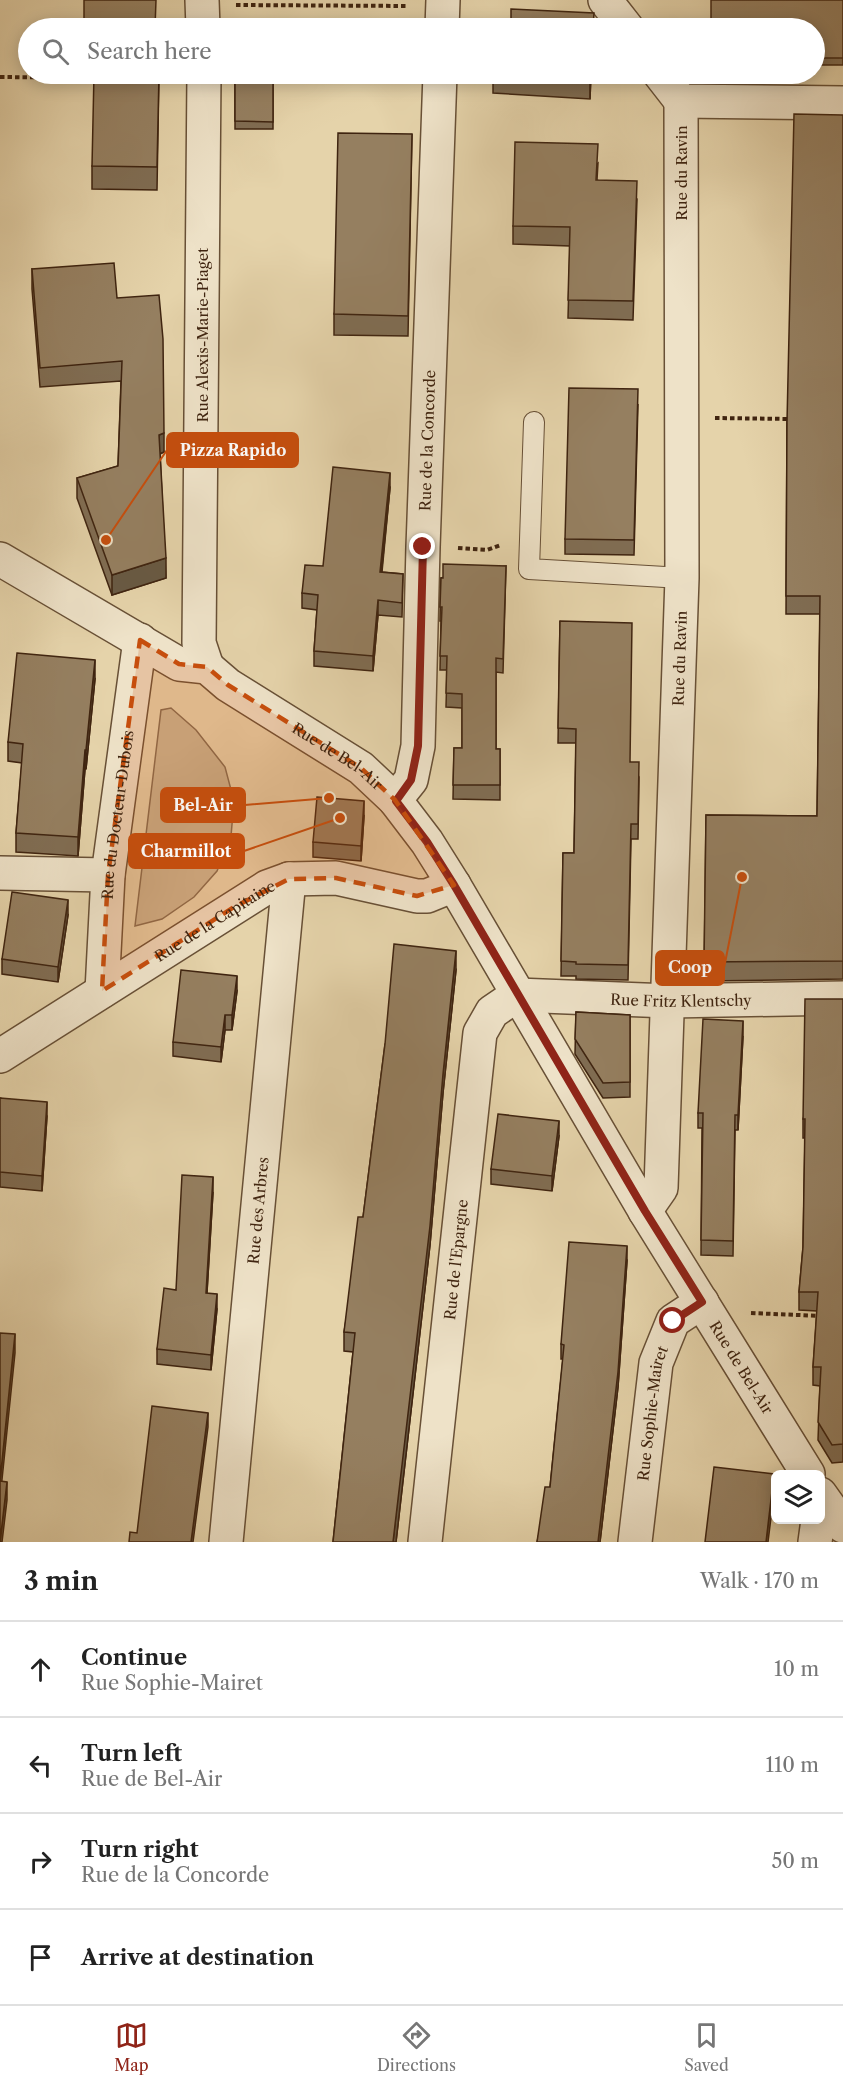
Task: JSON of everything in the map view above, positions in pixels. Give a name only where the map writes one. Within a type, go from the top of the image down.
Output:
[{"type":"street","points":[[605,0],[619,18]]},
{"type":"street","name":"Rue Alexis-Marie-Piaget","points":[[204,84],[199,643],[207,667]]},
{"type":"street","name":"Rue de la Concorde","points":[[396,801],[411,780],[418,746],[440,84]]},
{"type":"street","points":[[668,84],[681,101],[843,104]]},
{"type":"street","name":"Rue du Ravin","points":[[645,1211],[661,1188],[669,1000],[682,578],[681,101]]},
{"type":"street","points":[[0,559],[179,664],[207,667]]},
{"type":"street","name":"Rue du Docteur-Dubois","points":[[102,991],[108,875],[140,640]]},
{"type":"street","name":"Rue de Bel-Air","points":[[207,667],[228,685],[361,768],[396,801],[427,842],[645,1211],[802,1470]]},
{"type":"street","points":[[0,873],[108,875]]},
{"type":"street","name":"Rue de la Capitaine","points":[[0,1056],[267,887],[289,879],[336,878],[417,896],[427,896],[454,885]]},
{"type":"street","name":"Rue des Arbres","points":[[226,1542],[289,879]]},
{"type":"street","name":"Rue Fritz Klentschy","points":[[517,995],[669,1000],[843,998]]},
{"type":"street","name":"Rue de l'Epargne","points":[[425,1542],[480,1033],[492,1012],[517,995]]},
{"type":"street","name":"Rue Sophie-Mairet","points":[[635,1542],[656,1363],[673,1321],[702,1302]]},
{"type":"street","name":"Rue de Bel-Air","points":[[825,1505],[843,1526]]},
{"type":"street","points":[[815,1542],[816,1524]]},
{"type":"lane","points":[[534,422],[529,569],[682,578]]},
{"type":"path","points":[[202,11],[442,12]]},
{"type":"path","points":[[0,77],[18,77]]},
{"type":"path","points":[[712,418],[798,419]]},
{"type":"path","points":[[463,549],[487,550]]},
{"type":"path","points":[[743,1313],[832,1317]]},
{"type":"highlighted area","points":[[140,640],[179,664],[207,667],[228,685],[361,768],[395,800],[454,885],[417,896],[336,878],[289,879],[234,907],[102,991],[108,875]]},
{"type":"shaded area","points":[[171,708],[196,730],[225,767],[234,801],[231,836],[217,871],[194,897],[162,919],[135,926],[161,710]]},
{"type":"building","points":[[84,0],[156,0],[155,18],[84,18]]},
{"type":"building","points":[[711,0],[843,0],[843,58],[825,58],[825,18],[711,18]]},
{"type":"building","points":[[511,9],[594,13],[594,18],[511,18]]},
{"type":"building","points":[[94,84],[159,84],[157,167],[92,166]]},
{"type":"building","points":[[235,84],[273,84],[273,122],[235,121]]},
{"type":"building","points":[[794,114],[843,115],[843,961],[704,962],[706,815],[817,816],[820,596],[786,596],[787,422]]},
{"type":"building","points":[[338,133],[412,134],[408,316],[334,314]]},
{"type":"building","points":[[515,142],[598,144],[596,180],[637,181],[633,301],[568,300],[570,227],[513,226]]},
{"type":"building","points":[[114,263],[117,298],[159,295],[163,339],[164,433],[159,435],[166,558],[112,575],[77,478],[118,466],[122,361],[40,368],[32,269]]},
{"type":"building","points":[[569,388],[638,389],[634,540],[565,539]]},
{"type":"building","points":[[333,467],[390,473],[380,572],[403,574],[402,603],[378,600],[373,656],[314,651],[318,595],[302,593],[305,565],[323,566]]},
{"type":"building","points":[[443,564],[506,566],[503,659],[496,658],[496,749],[500,749],[500,785],[453,785],[454,748],[462,748],[462,694],[446,693],[447,656],[440,656]]},
{"type":"building","points":[[560,621],[632,623],[630,762],[639,762],[638,824],[631,824],[628,965],[576,964],[576,962],[561,961],[563,853],[574,853],[576,729],[558,728]]},
{"type":"building","points":[[17,653],[95,660],[78,837],[16,833],[23,744],[8,742]]},
{"type":"building","points":[[317,797],[364,801],[361,846],[313,842]]},
{"type":"building","points":[[12,892],[68,900],[58,967],[2,959]]},
{"type":"building","points":[[394,944],[456,951],[430,1226],[393,1542],[333,1542],[355,1333],[344,1332],[358,1217],[363,1217],[385,1044]]},
{"type":"building","points":[[181,970],[237,976],[232,1015],[225,1015],[221,1047],[173,1042]]},
{"type":"building","points":[[805,999],[843,999],[843,1444],[832,1445],[818,1422],[821,1367],[813,1367],[818,1292],[799,1292],[803,1247]]},
{"type":"building","points":[[576,1012],[630,1015],[630,1082],[603,1083],[575,1039]]},
{"type":"building","points":[[703,1019],[743,1021],[738,1115],[735,1115],[733,1241],[701,1240],[703,1113],[698,1113]]},
{"type":"building","points":[[0,1098],[47,1102],[42,1176],[0,1172]]},
{"type":"building","points":[[498,1114],[559,1121],[552,1176],[491,1169]]},
{"type":"building","points":[[182,1175],[213,1177],[206,1293],[217,1294],[211,1355],[157,1349],[164,1288],[176,1290]]},
{"type":"building","points":[[569,1242],[627,1246],[618,1372],[598,1542],[537,1542],[545,1487],[550,1487],[564,1345],[561,1344]]},
{"type":"building","points":[[0,1333],[15,1334],[0,1481]]},
{"type":"building","points":[[152,1406],[208,1413],[191,1542],[129,1542],[130,1532],[137,1533]]},
{"type":"building","points":[[714,1467],[771,1474],[771,1500],[766,1542],[705,1542]]},
{"type":"building","points":[[0,1481],[7,1482],[0,1542]]},
{"type":"place","name":"Pizza Rapido","points":[[106,540]]},
{"type":"place","name":"Bel-Air","points":[[329,798]]},
{"type":"place","name":"Charmillot","points":[[340,818]]},
{"type":"place","name":"Coop","points":[[742,877]]},
{"type":"route","points":[[423,547],[418,746],[411,780],[396,801],[427,842],[454,885],[645,1211],[702,1302],[673,1321]]}]
